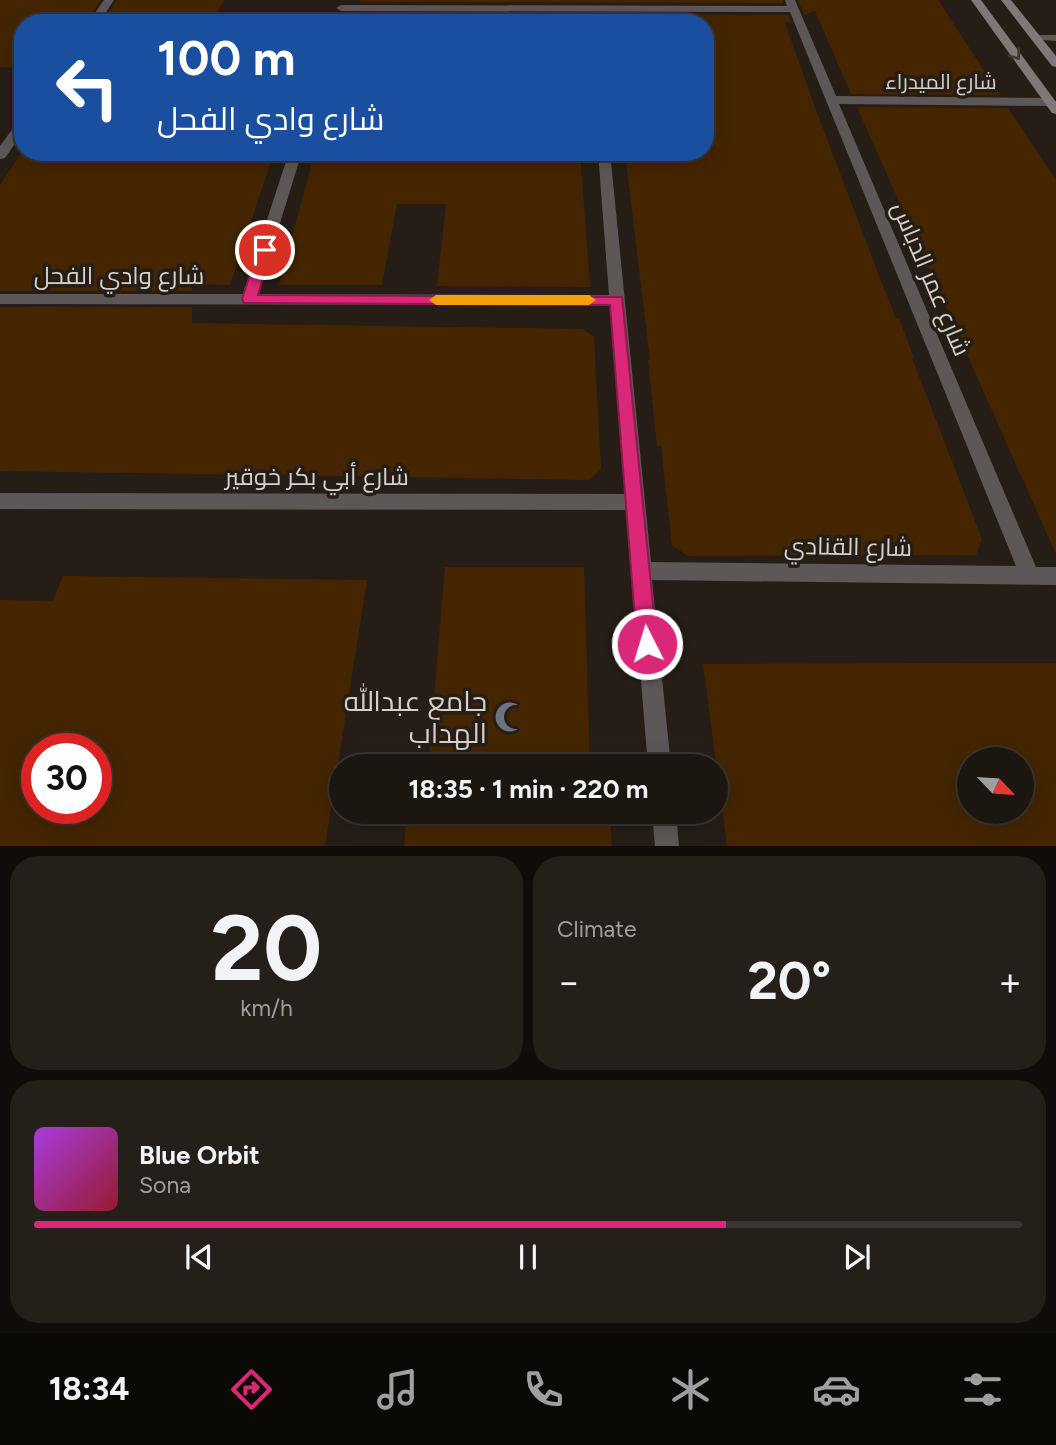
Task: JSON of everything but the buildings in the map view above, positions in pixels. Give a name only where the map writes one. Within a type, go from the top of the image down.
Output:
[{"type":"street","points":[[976,0],[1053,106]]},
{"type":"street","points":[[1006,0],[1056,64]]},
{"type":"street","points":[[343,4],[592,9],[792,5]]},
{"type":"street","name":"شارع عمر الدباس","points":[[792,5],[1030,576]]},
{"type":"street","points":[[592,9],[592,14]]},
{"type":"street","points":[[1035,37],[1056,38]]},
{"type":"street","name":"شارع الميدراء","points":[[832,100],[1053,106]]},
{"type":"street","points":[[0,155],[14,136]]},
{"type":"street","points":[[249,299],[293,161]]},
{"type":"street","points":[[605,161],[658,754]]},
{"type":"street","name":"شارع وادي الفحل","points":[[0,299],[617,300]]},
{"type":"street","name":"شارع أبي بكر خوقير","points":[[0,500],[634,502]]},
{"type":"street","name":"شارع القنادي","points":[[640,571],[1056,576]]},
{"type":"street","points":[[665,824],[667,846]]},
{"type":"slow traffic","points":[[436,300],[589,300]]},
{"type":"place","name":"جامع عبدالله الهداب","points":[[510,717]]},
{"type":"route","points":[[265,250],[249,299],[617,300],[647,644]]}]
